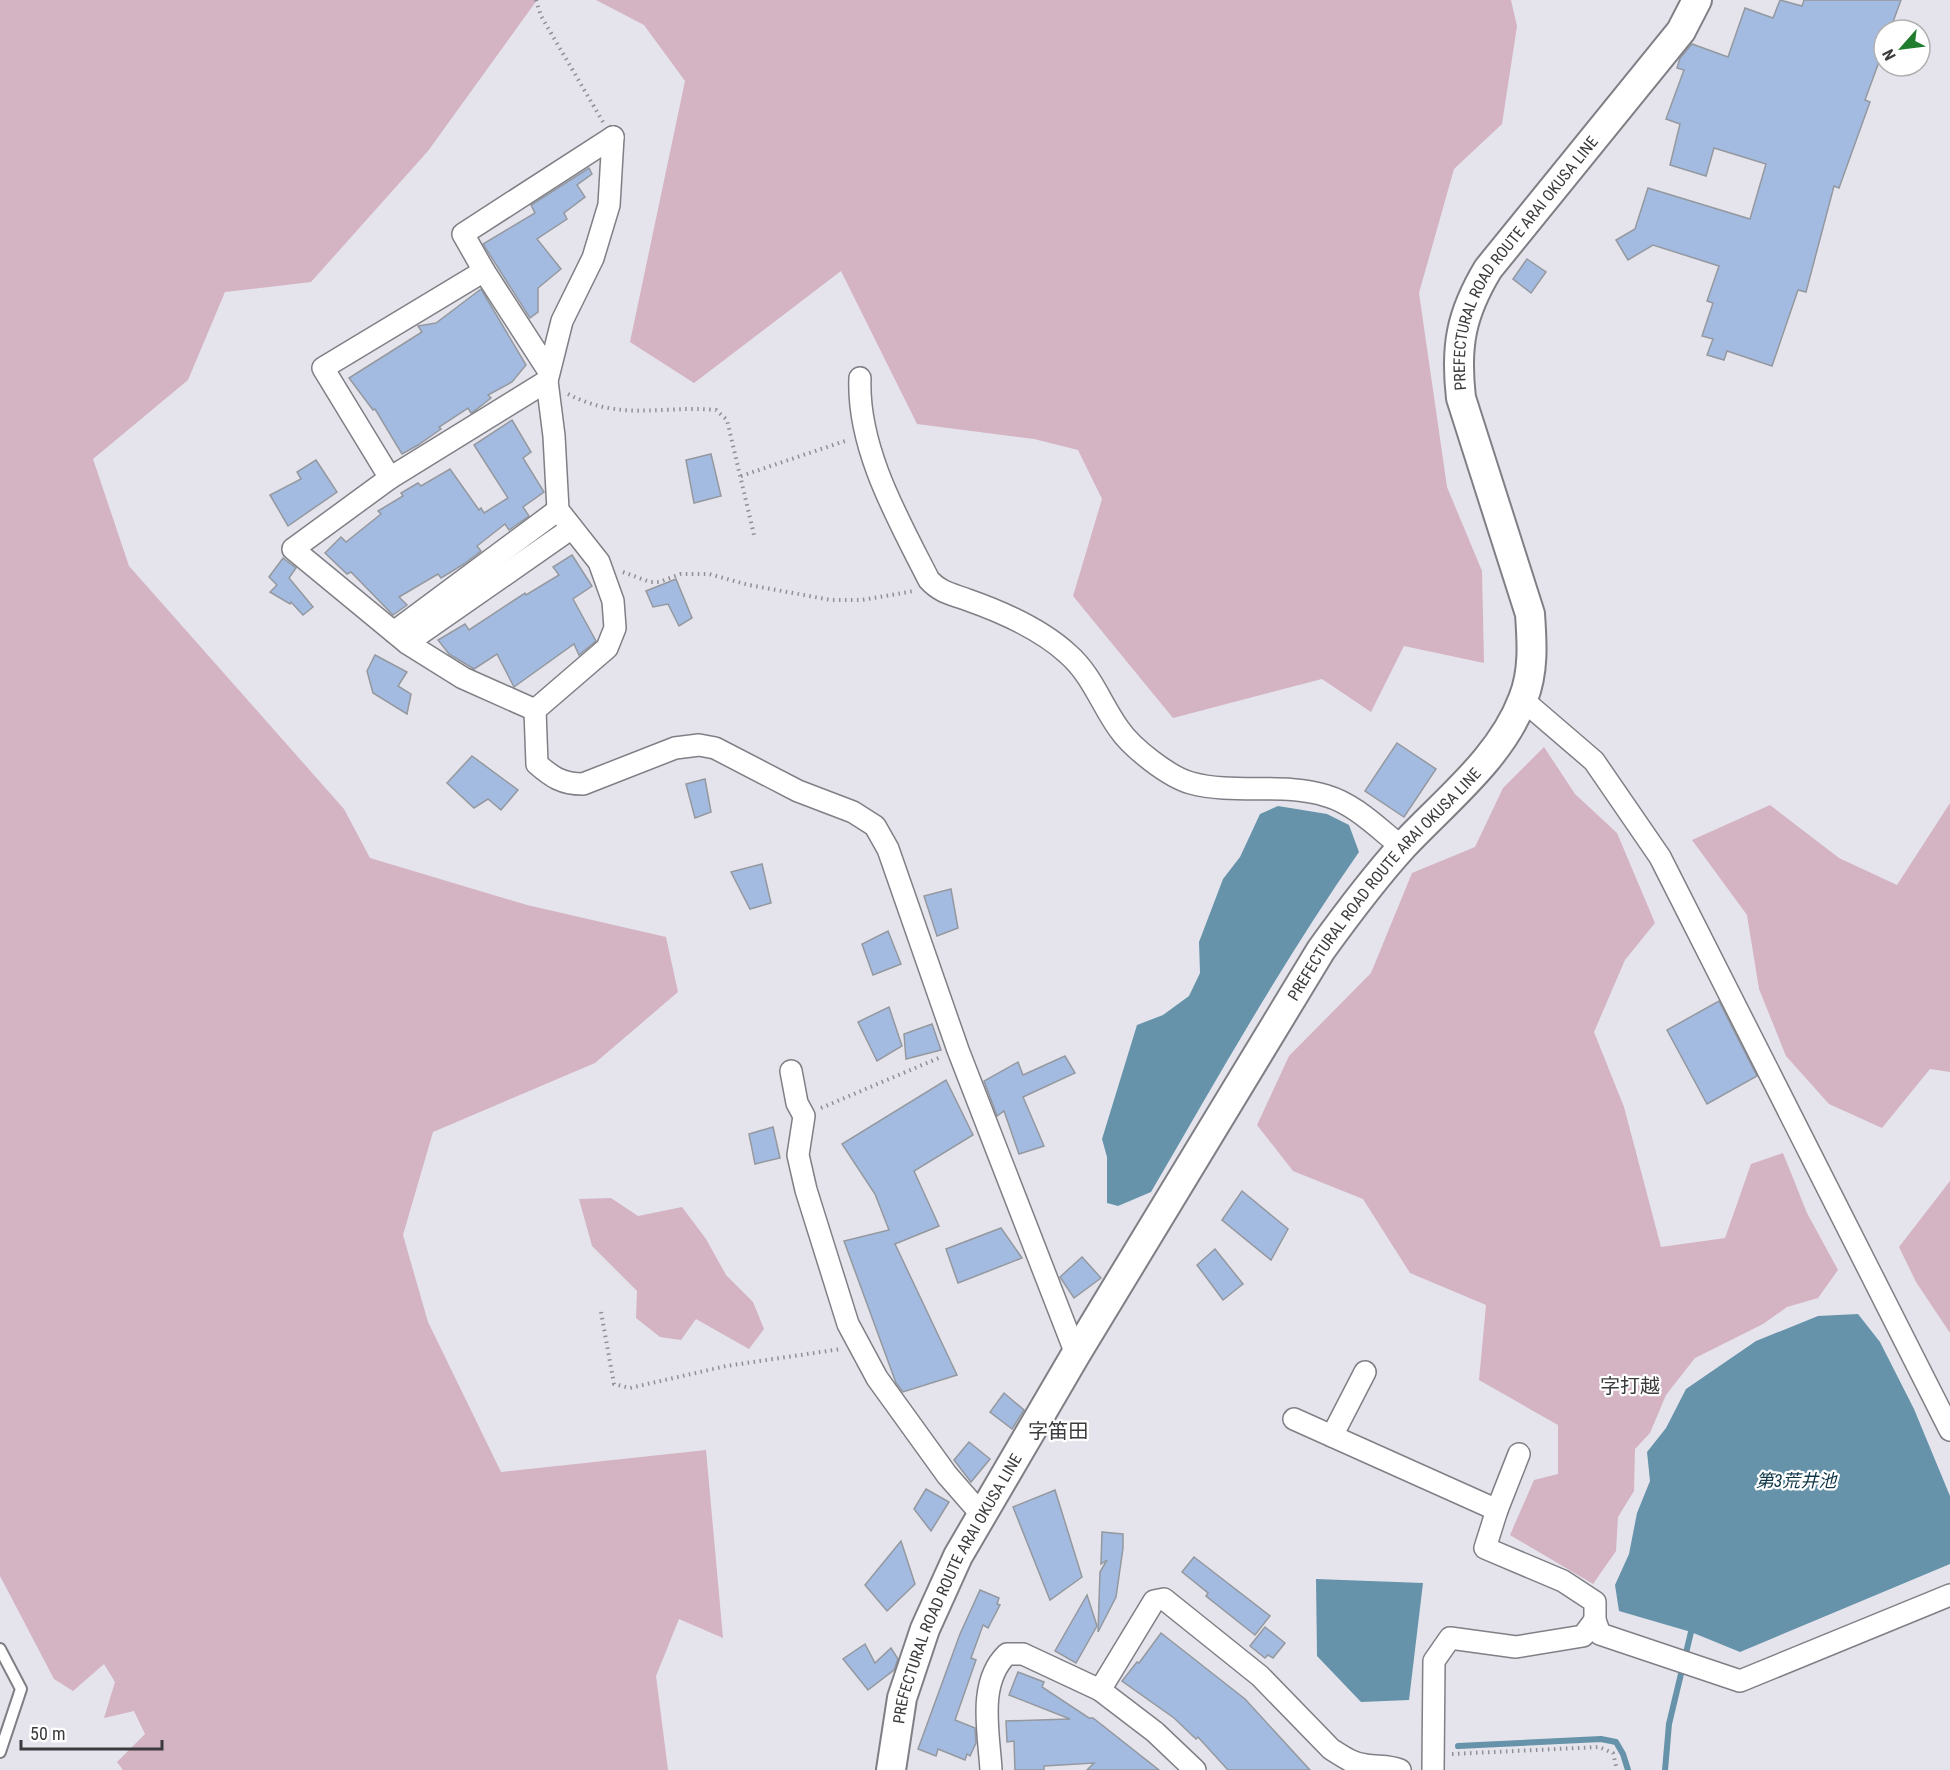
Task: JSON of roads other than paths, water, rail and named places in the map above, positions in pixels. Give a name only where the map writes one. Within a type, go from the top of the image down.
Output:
[{"type":"main road","name":"PREFECTURAL ROAD ROUTE ARAI OKUSA LINE","points":[[891,1770],[902,1698],[925,1629],[958,1556],[1076,1354],[1321,950],[1356,902],[1402,847],[1477,770],[1504,735],[1523,700],[1533,647],[1530,614],[1461,398],[1458,369],[1459,337],[1470,299],[1488,269],[1681,31],[1697,0]]},
{"type":"street","points":[[1681,31],[1712,0]]},
{"type":"street","points":[[535,710],[607,648],[615,628],[613,601],[602,569],[558,510],[548,380],[562,321],[593,258],[609,205],[613,138],[463,234],[548,380]]},
{"type":"street","points":[[390,478],[323,368],[484,271]]},
{"type":"street","points":[[860,378],[859,392],[866,434],[898,518],[929,580],[936,588],[969,600],[1030,629],[1067,653],[1093,684],[1119,731],[1156,765],[1191,783],[1327,796],[1348,806],[1402,847]]},
{"type":"street","points":[[535,710],[463,678],[400,637],[293,549],[390,478],[548,380]]},
{"type":"street","points":[[400,637],[558,510]]},
{"type":"street","points":[[400,637],[572,528]]},
{"type":"street","points":[[1523,700],[1594,761],[1660,857],[1950,1430]]},
{"type":"street","points":[[535,710],[537,764],[554,779],[568,784],[583,784],[675,748],[699,745],[714,748],[798,790],[853,812],[874,826],[892,860],[958,1050],[1076,1354]]},
{"type":"street","points":[[791,1071],[797,1103],[804,1116],[798,1155],[806,1190],[848,1324],[891,1398],[947,1475],[982,1515]]},
{"type":"street","points":[[1332,1436],[1365,1372]]},
{"type":"street","points":[[1294,1419],[1497,1510]]},
{"type":"street","points":[[1520,1454],[1497,1510],[1485,1548],[1563,1581],[1595,1602],[1595,1620],[1600,1634],[1694,1667],[1740,1682],[1950,1595]]},
{"type":"street","points":[[1100,1690],[1154,1600],[1164,1599],[1260,1676],[1331,1749],[1345,1758],[1364,1765],[1390,1766],[1400,1770]]},
{"type":"street","points":[[1433,1762],[1434,1660],[1450,1638],[1516,1647],[1583,1636],[1595,1620]]},
{"type":"street","points":[[991,1770],[986,1698],[997,1664],[1006,1654],[1023,1654],[1100,1690],[1155,1732],[1195,1770]]},
{"type":"lane","points":[[0,1649],[21,1689],[0,1752]]},
{"type":"water","points":[[1278,806],[1327,814],[1349,825],[1359,852],[1277,977],[1151,1192],[1118,1206],[1107,1203],[1107,1157],[1102,1139],[1137,1025],[1163,1015],[1189,996],[1200,973],[1199,942],[1223,879],[1240,857],[1260,814]]},
{"type":"water","name":"第3荒井池","points":[[1858,1314],[1880,1342],[1914,1409],[1950,1496],[1950,1564],[1740,1652],[1691,1632],[1619,1611],[1615,1585],[1629,1554],[1637,1513],[1650,1481],[1647,1452],[1666,1428],[1686,1389],[1756,1341],[1818,1316]]},
{"type":"water","points":[[1316,1579],[1423,1583],[1409,1700],[1361,1702],[1317,1656]]},
{"type":"waterway","points":[[1665,1770],[1669,1724],[1691,1632]]},
{"type":"waterway","points":[[1458,1746],[1601,1739],[1616,1742],[1628,1770]]},
{"type":"district","name":"字打越","points":[[1630,1386]]},
{"type":"district","name":"字笛田","points":[[1058,1431]]}]
